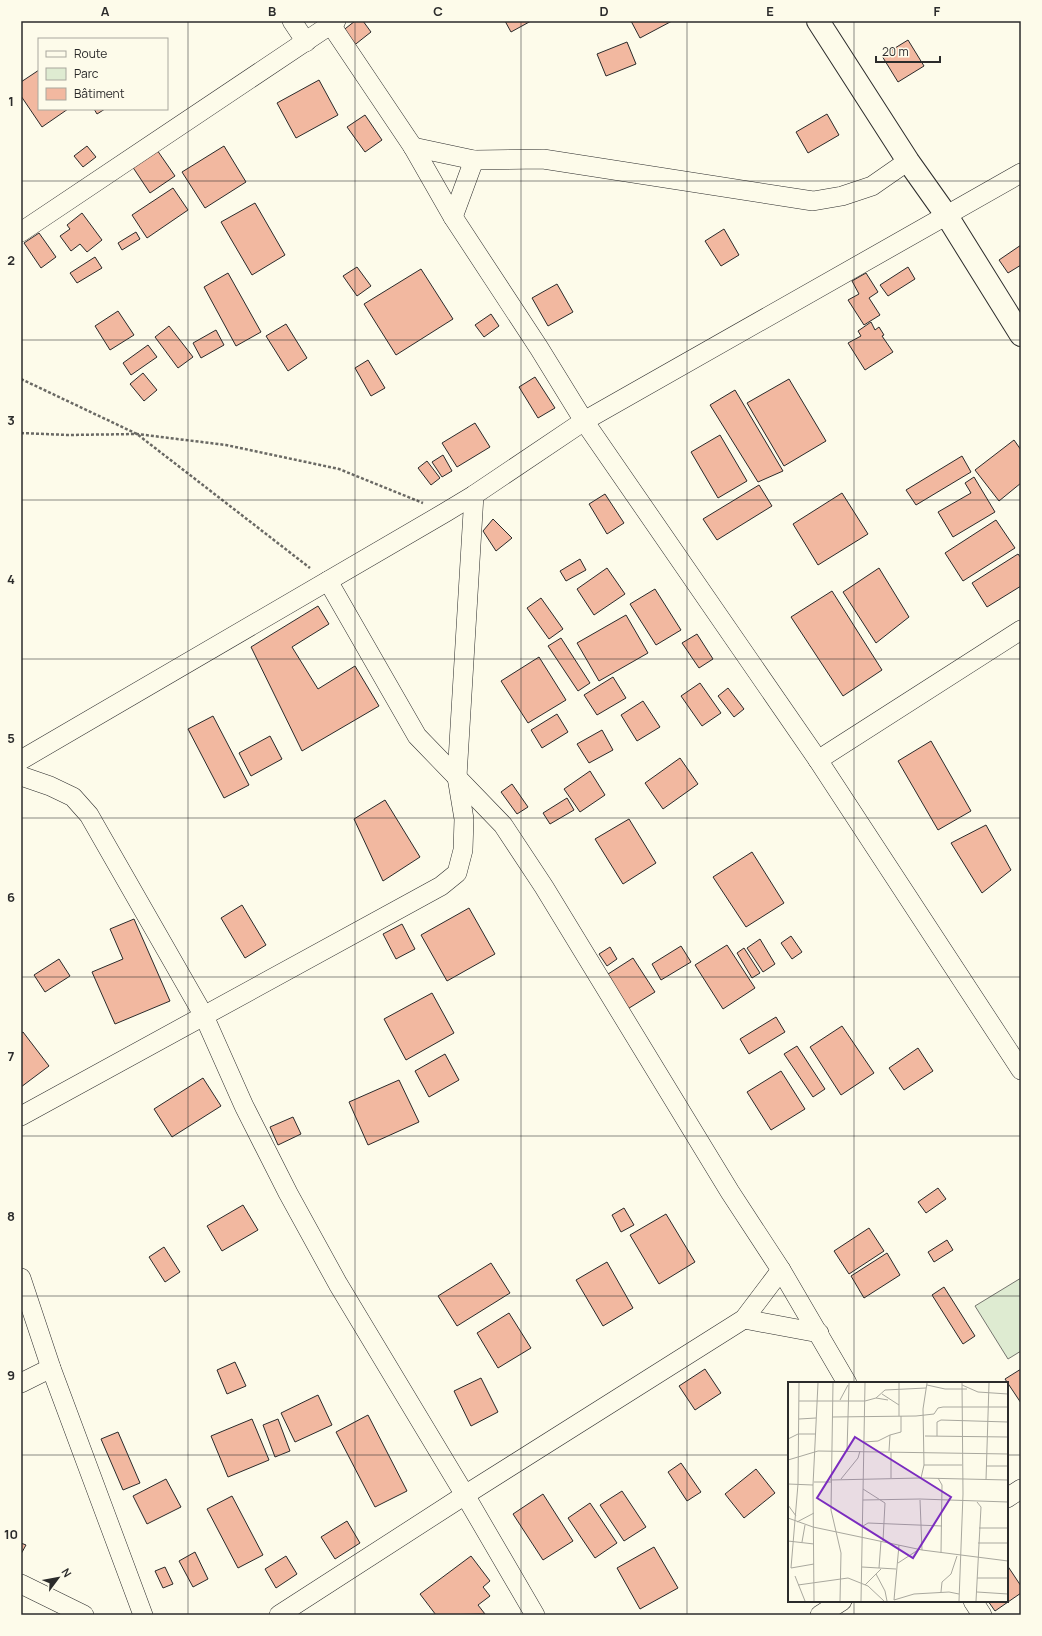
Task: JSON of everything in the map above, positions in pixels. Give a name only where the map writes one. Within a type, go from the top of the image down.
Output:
[{"type":"main road","points":[[818,21],[908,161],[946,216],[1021,336]]},
{"type":"street","points":[[292,21],[306,42]]},
{"type":"street","points":[[21,232],[334,23],[413,147],[454,217],[584,420],[818,760],[1021,1070]]},
{"type":"street","points":[[413,147],[474,160],[542,159],[813,201],[842,196],[872,186],[908,161]]},
{"type":"street","points":[[454,217],[474,160]]},
{"type":"street","points":[[21,760],[446,512],[474,495],[584,420],[1021,173]]},
{"type":"street","points":[[21,1116],[440,886],[457,873],[463,850],[464,820],[456,776],[474,495]]},
{"type":"street","points":[[328,581],[417,736],[503,825],[544,887],[730,1192],[781,1270],[846,1382]]},
{"type":"street","points":[[818,760],[1021,630]]},
{"type":"street","points":[[21,776],[50,786],[73,798],[89,815],[204,1016],[244,1106],[292,1200],[338,1284],[465,1495],[535,1615]]},
{"type":"street","points":[[279,1615],[465,1495],[744,1319],[781,1270]]},
{"type":"street","points":[[21,1278],[50,1368],[143,1615]]},
{"type":"street","points":[[744,1319],[819,1333]]},
{"type":"street","points":[[21,1383],[50,1368]]},
{"type":"street","points":[[1008,1497],[1021,1489]]},
{"type":"street","points":[[21,1584],[84,1615]]},
{"type":"street","points":[[820,1615],[840,1602]]},
{"type":"street","points":[[974,1602],[982,1615]]},
{"type":"path","points":[[21,379],[137,434],[328,581]]},
{"type":"path","points":[[21,433],[68,435],[137,434],[226,445],[339,469],[446,512]]},
{"type":"green space","points":[[1021,1278],[1021,1351],[1008,1359],[975,1306]]},
{"type":"building","points":[[355,21],[363,21],[371,32],[352,47],[341,32]]},
{"type":"building","points":[[505,21],[531,21],[511,32]]},
{"type":"building","points":[[631,21],[672,21],[640,38]]},
{"type":"building","points":[[908,40],[924,66],[898,82],[882,56]]},
{"type":"building","points":[[627,42],[636,64],[606,76],[597,54]]},
{"type":"building","points":[[38,71],[38,110],[67,110],[42,127],[21,96],[21,82]]},
{"type":"building","points":[[319,80],[338,115],[296,138],[277,103]]},
{"type":"building","points":[[95,110],[103,110],[97,114]]},
{"type":"building","points":[[827,114],[839,135],[808,153],[796,132]]},
{"type":"building","points":[[365,115],[382,140],[365,152],[347,127]]},
{"type":"building","points":[[87,146],[96,157],[83,167],[74,156]]},
{"type":"building","points":[[224,146],[246,182],[205,208],[182,172]]},
{"type":"building","points":[[157,150],[175,176],[150,193],[132,166]]},
{"type":"building","points":[[173,188],[188,210],[147,238],[132,215]]},
{"type":"building","points":[[255,203],[285,255],[252,275],[221,222]]},
{"type":"building","points":[[82,213],[102,240],[87,252],[80,244],[71,251],[60,236],[70,229],[67,225]]},
{"type":"building","points":[[724,229],[739,255],[721,266],[705,241]]},
{"type":"building","points":[[136,232],[140,239],[122,250],[118,243]]},
{"type":"building","points":[[39,233],[56,257],[41,268],[24,243]]},
{"type":"building","points":[[1021,245],[1021,265],[1008,273],[999,260]]},
{"type":"building","points":[[95,257],[102,268],[77,283],[70,273]]},
{"type":"building","points":[[357,267],[371,286],[357,296],[343,276]]},
{"type":"building","points":[[908,267],[915,279],[888,296],[880,285]]},
{"type":"building","points":[[421,269],[453,319],[396,355],[364,304]]},
{"type":"building","points":[[228,273],[261,332],[236,346],[204,287]]},
{"type":"building","points":[[866,273],[878,292],[869,298],[880,315],[864,325],[848,300],[859,294],[852,281]]},
{"type":"building","points":[[557,284],[573,312],[548,326],[532,298]]},
{"type":"building","points":[[118,311],[134,335],[110,350],[95,326]]},
{"type":"building","points":[[491,314],[499,326],[484,337],[475,325]]},
{"type":"building","points":[[871,322],[875,330],[879,327],[884,335],[882,336],[893,352],[865,370],[848,343],[861,336],[858,331]]},
{"type":"building","points":[[286,324],[307,358],[288,371],[266,336]]},
{"type":"building","points":[[169,326],[193,357],[178,368],[155,337]]},
{"type":"building","points":[[216,330],[224,345],[201,358],[193,343]]},
{"type":"building","points":[[148,345],[157,357],[131,375],[123,363]]},
{"type":"building","points":[[368,360],[385,388],[371,396],[355,368]]},
{"type":"building","points":[[143,373],[157,390],[144,401],[130,384]]},
{"type":"building","points":[[535,377],[555,408],[538,418],[519,387]]},
{"type":"building","points":[[789,379],[826,441],[784,466],[747,403]]},
{"type":"building","points":[[735,390],[783,471],[758,482],[710,405]]},
{"type":"building","points":[[475,423],[490,447],[457,467],[442,443]]},
{"type":"building","points":[[720,435],[747,481],[718,498],[691,452]]},
{"type":"building","points":[[1014,440],[1021,450],[1021,483],[999,501],[975,470]]},
{"type":"building","points":[[443,455],[452,471],[442,477],[432,462]]},
{"type":"building","points":[[962,456],[971,472],[916,505],[906,490]]},
{"type":"building","points":[[427,461],[440,478],[431,485],[418,468]]},
{"type":"building","points":[[974,477],[995,512],[953,537],[938,512],[971,493],[965,483]]},
{"type":"building","points":[[759,485],[772,506],[717,540],[703,519]]},
{"type":"building","points":[[842,493],[868,534],[818,565],[793,524]]},
{"type":"building","points":[[605,494],[624,523],[607,534],[589,504]]},
{"type":"building","points":[[493,519],[512,538],[496,551],[483,531]]},
{"type":"building","points":[[996,520],[1015,548],[963,581],[945,553]]},
{"type":"building","points":[[1018,554],[1021,558],[1021,586],[987,607],[972,583]]},
{"type":"building","points":[[580,559],[586,570],[566,581],[560,571]]},
{"type":"building","points":[[607,568],[625,594],[594,615],[577,589]]},
{"type":"building","points":[[879,568],[909,617],[876,643],[843,592]]},
{"type":"building","points":[[655,589],[681,630],[656,645],[630,604]]},
{"type":"building","points":[[832,591],[882,670],[843,696],[791,617]]},
{"type":"building","points":[[541,598],[563,629],[549,639],[527,608]]},
{"type":"building","points":[[318,606],[329,624],[292,647],[318,689],[355,666],[379,706],[302,751],[251,647]]},
{"type":"building","points":[[626,615],[648,653],[599,681],[577,643]]},
{"type":"building","points":[[697,634],[713,659],[699,668],[682,643]]},
{"type":"building","points":[[561,638],[590,683],[578,691],[548,646]]},
{"type":"building","points":[[539,657],[566,700],[528,723],[501,681]]},
{"type":"building","points":[[613,677],[626,698],[597,715],[584,695]]},
{"type":"building","points":[[700,683],[721,713],[702,726],[681,696]]},
{"type":"building","points":[[728,688],[744,709],[734,717],[718,696]]},
{"type":"building","points":[[643,701],[660,727],[637,741],[621,715]]},
{"type":"building","points":[[557,714],[568,732],[542,748],[531,730]]},
{"type":"building","points":[[213,716],[249,785],[224,798],[188,729]]},
{"type":"building","points":[[602,730],[613,750],[589,763],[577,744]]},
{"type":"building","points":[[270,736],[282,759],[251,776],[239,753]]},
{"type":"building","points":[[931,741],[971,811],[938,830],[898,761]]},
{"type":"building","points":[[680,758],[698,784],[663,809],[645,783]]},
{"type":"building","points":[[590,771],[605,795],[580,812],[564,789]]},
{"type":"building","points":[[512,784],[528,807],[517,814],[501,792]]},
{"type":"building","points":[[567,798],[574,810],[550,824],[543,813]]},
{"type":"building","points":[[385,800],[420,857],[383,881],[354,819]]},
{"type":"building","points":[[629,819],[656,863],[623,884],[595,839]]},
{"type":"building","points":[[986,825],[1011,870],[982,893],[951,843]]},
{"type":"building","points":[[752,852],[784,903],[746,927],[713,877]]},
{"type":"building","points":[[242,905],[266,945],[245,958],[221,918]]},
{"type":"building","points":[[469,908],[495,954],[447,981],[421,935]]},
{"type":"building","points":[[134,919],[170,1001],[115,1024],[92,972],[123,959],[110,929]]},
{"type":"building","points":[[402,924],[415,949],[396,959],[383,934]]},
{"type":"building","points":[[791,936],[802,952],[792,959],[781,943]]},
{"type":"building","points":[[760,939],[775,964],[763,972],[747,948]]},
{"type":"building","points":[[727,945],[755,988],[723,1009],[695,965]]},
{"type":"building","points":[[681,946],[691,962],[661,980],[652,964]]},
{"type":"building","points":[[610,947],[617,959],[607,966],[599,954]]},
{"type":"building","points":[[744,948],[760,973],[752,978],[737,953]]},
{"type":"building","points":[[633,958],[655,992],[626,1010],[605,976]]},
{"type":"building","points":[[59,959],[70,976],[45,992],[34,975]]},
{"type":"building","points":[[432,993],[454,1033],[406,1060],[384,1019]]},
{"type":"building","points":[[776,1017],[785,1032],[749,1054],[740,1039]]},
{"type":"building","points":[[842,1026],[874,1073],[841,1095],[810,1047]]},
{"type":"building","points":[[23,1032],[49,1066],[21,1087],[21,1033]]},
{"type":"building","points":[[797,1046],[825,1089],[813,1097],[784,1054]]},
{"type":"building","points":[[918,1048],[933,1071],[904,1090],[889,1068]]},
{"type":"building","points":[[445,1054],[459,1080],[429,1097],[415,1071]]},
{"type":"building","points":[[781,1071],[805,1109],[771,1130],[747,1092]]},
{"type":"building","points":[[203,1078],[221,1106],[172,1137],[154,1109]]},
{"type":"building","points":[[399,1080],[419,1122],[368,1145],[349,1102]]},
{"type":"building","points":[[293,1117],[301,1134],[278,1145],[270,1127]]},
{"type":"building","points":[[938,1188],[946,1199],[926,1213],[918,1202]]},
{"type":"building","points":[[243,1205],[258,1230],[222,1251],[207,1226]]},
{"type":"building","points":[[624,1208],[634,1225],[621,1232],[612,1215]]},
{"type":"building","points":[[666,1214],[695,1262],[659,1284],[630,1235]]},
{"type":"building","points":[[869,1228],[884,1251],[849,1274],[834,1251]]},
{"type":"building","points":[[947,1240],[953,1250],[934,1262],[928,1252]]},
{"type":"building","points":[[164,1247],[180,1272],[165,1282],[149,1257]]},
{"type":"building","points":[[887,1253],[900,1275],[864,1298],[851,1276]]},
{"type":"building","points":[[607,1262],[633,1308],[603,1326],[576,1280]]},
{"type":"building","points":[[491,1263],[510,1293],[457,1326],[438,1296]]},
{"type":"building","points":[[944,1287],[975,1336],[963,1344],[932,1295]]},
{"type":"building","points":[[509,1313],[531,1348],[498,1368],[477,1333]]},
{"type":"building","points":[[235,1362],[246,1386],[227,1394],[217,1370]]},
{"type":"building","points":[[705,1369],[721,1393],[695,1410],[679,1386]]},
{"type":"building","points":[[1021,1369],[1021,1403],[1008,1382],[1005,1379]]},
{"type":"building","points":[[481,1378],[498,1412],[471,1426],[454,1391]]},
{"type":"building","points":[[318,1395],[332,1425],[295,1442],[281,1413]]},
{"type":"building","points":[[368,1415],[407,1491],[375,1507],[336,1432]]},
{"type":"building","points":[[252,1419],[269,1460],[228,1477],[211,1436]]},
{"type":"building","points":[[278,1419],[290,1451],[275,1457],[263,1425]]},
{"type":"building","points":[[118,1432],[140,1483],[123,1490],[101,1439]]},
{"type":"building","points":[[681,1463],[701,1492],[687,1501],[668,1472]]},
{"type":"building","points":[[756,1469],[775,1493],[744,1518],[725,1494]]},
{"type":"building","points":[[166,1479],[181,1507],[147,1524],[133,1496]]},
{"type":"building","points":[[622,1491],[646,1527],[624,1541],[600,1505]]},
{"type":"building","points":[[543,1494],[573,1541],[543,1560],[513,1514]]},
{"type":"building","points":[[232,1496],[263,1555],[238,1568],[207,1509]]},
{"type":"building","points":[[590,1503],[617,1543],[595,1558],[568,1518]]},
{"type":"building","points":[[347,1521],[360,1543],[335,1559],[321,1537]]},
{"type":"building","points":[[21,1543],[26,1545],[21,1554]]},
{"type":"building","points":[[654,1547],[678,1588],[640,1609],[617,1568]]},
{"type":"building","points":[[195,1552],[208,1579],[193,1587],[179,1561]]},
{"type":"building","points":[[286,1556],[297,1574],[276,1588],[265,1569]]},
{"type":"building","points":[[471,1556],[490,1581],[483,1587],[490,1596],[478,1605],[485,1614],[436,1615],[420,1594]]},
{"type":"building","points":[[1008,1566],[1021,1586],[1021,1593],[1008,1602]]},
{"type":"building","points":[[165,1567],[173,1584],[163,1588],[155,1571]]},
{"type":"building","points":[[989,1602],[1008,1602],[995,1611]]}]
